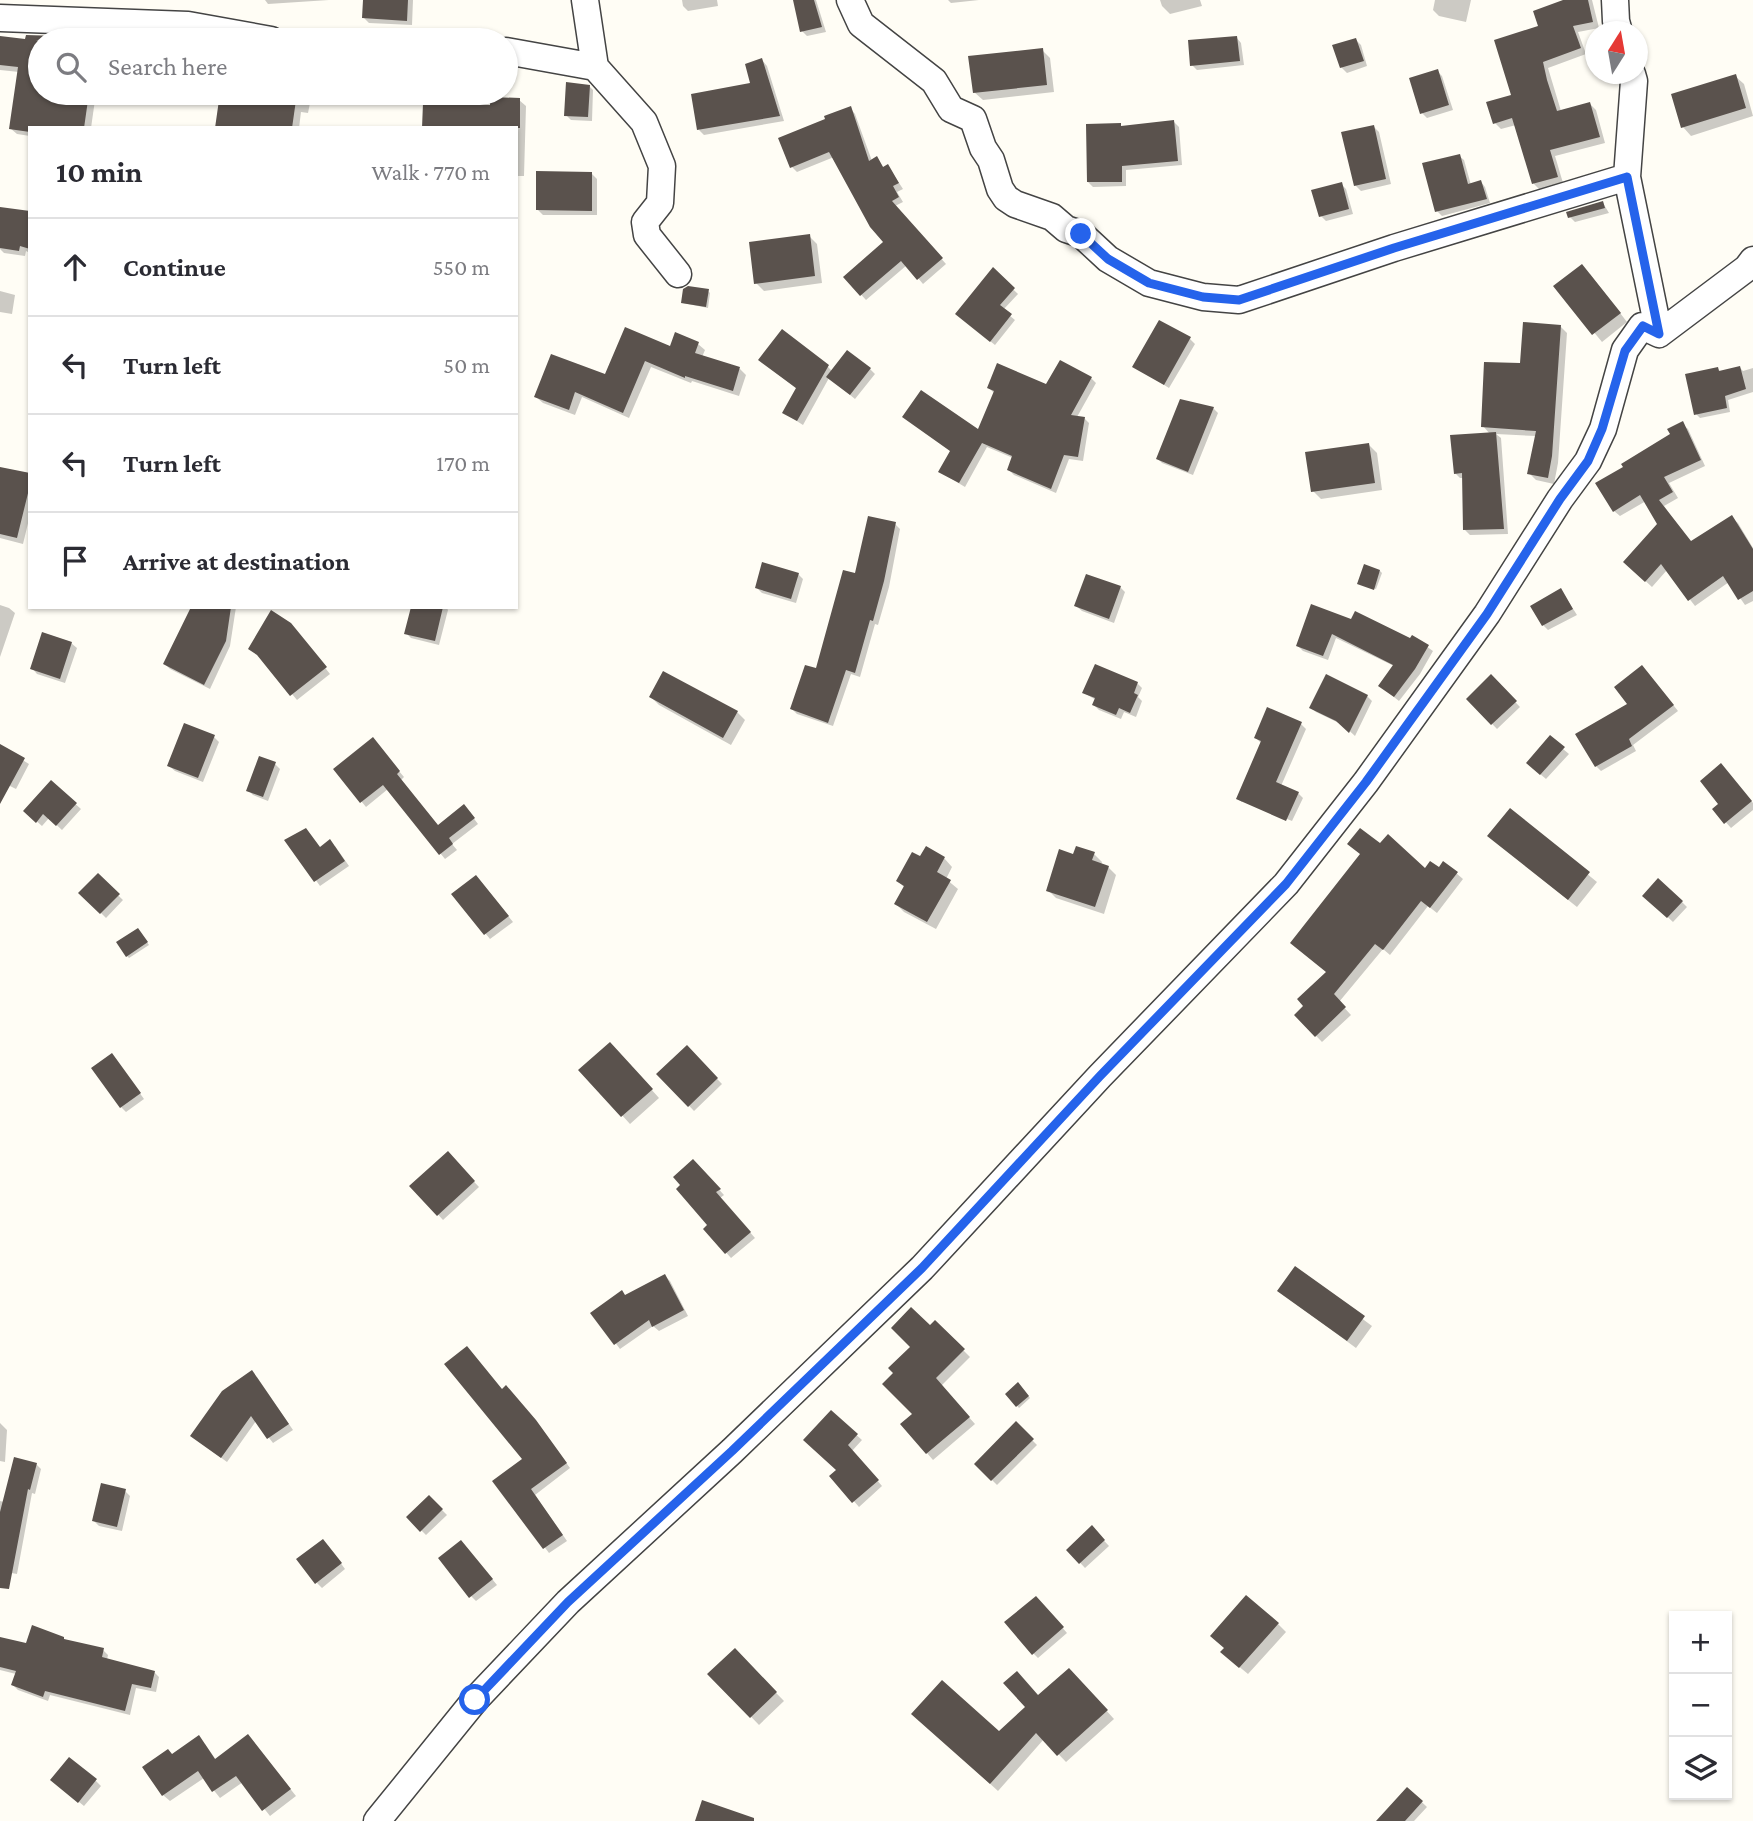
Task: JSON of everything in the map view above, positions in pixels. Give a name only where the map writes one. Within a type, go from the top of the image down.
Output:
[{"type":"street","points":[[585,0],[596,67],[644,122],[662,166],[660,203],[645,222],[647,235],[678,274]]},
{"type":"street","points":[[850,0],[861,24],[934,81],[951,109],[973,119],[1006,198],[1015,204],[1052,216],[1066,229],[1081,234],[1108,259],[1149,283],[1203,297],[1239,300],[1394,248],[1627,177]]},
{"type":"street","points":[[1615,0],[1616,21]]},
{"type":"street","points":[[0,18],[188,25],[205,28]]},
{"type":"street","points":[[518,53],[596,67]]},
{"type":"street","points":[[1634,84],[1627,177],[1659,334]]},
{"type":"street","points":[[1659,334],[1747,268],[1753,260]]},
{"type":"street","points":[[377,1821],[475,1700],[568,1602],[732,1451],[922,1268],[1100,1076],[1286,884],[1373,771],[1487,614],[1560,499],[1588,461],[1602,429],[1625,351],[1643,326],[1659,334]]},
{"type":"building","points":[[363,0],[408,0],[407,21],[362,18]]},
{"type":"building","points":[[793,0],[814,0],[822,27],[800,32]]},
{"type":"building","points":[[1563,0],[1588,0],[1593,21],[1573,26],[1581,48],[1543,62],[1557,111],[1590,102],[1600,137],[1550,150],[1558,177],[1532,184],[1512,118],[1493,124],[1486,102],[1511,95],[1494,40],[1538,26],[1533,11]]},
{"type":"building","points":[[28,35],[28,105],[87,105],[84,126],[28,126],[28,132],[9,129],[18,67],[0,65],[0,36],[25,39]]},
{"type":"building","points":[[1237,36],[1240,61],[1190,66],[1188,40]]},
{"type":"building","points":[[1356,38],[1364,61],[1340,68],[1332,45]]},
{"type":"building","points":[[1043,48],[1047,85],[973,93],[968,56]]},
{"type":"building","points":[[762,58],[780,116],[697,130],[691,94],[750,83],[745,64]]},
{"type":"building","points":[[1438,69],[1449,105],[1420,114],[1409,78]]},
{"type":"building","points":[[1736,74],[1746,108],[1681,128],[1671,94]]},
{"type":"building","points":[[566,82],[590,85],[588,117],[564,116]]},
{"type":"building","points":[[520,98],[520,128],[422,126],[423,105],[518,105]]},
{"type":"building","points":[[218,105],[295,105],[292,126],[215,126]]},
{"type":"building","points":[[851,106],[869,161],[877,156],[883,167],[888,164],[899,183],[893,186],[899,197],[892,201],[943,258],[917,280],[901,261],[860,296],[843,277],[883,242],[870,227],[829,152],[790,168],[778,138]]},
{"type":"building","points":[[1174,120],[1178,161],[1122,166],[1122,182],[1087,182],[1086,124],[1121,123],[1121,126]]},
{"type":"building","points":[[1374,125],[1386,179],[1354,186],[1341,132]]},
{"type":"building","points":[[1460,154],[1468,184],[1481,180],[1487,199],[1435,212],[1422,163]]},
{"type":"building","points":[[536,171],[592,172],[592,211],[536,210]]},
{"type":"building","points":[[1342,182],[1349,209],[1319,217],[1311,190]]},
{"type":"building","points":[[1603,201],[1605,208],[1568,218],[1566,212]]},
{"type":"building","points":[[0,207],[28,211],[28,248],[20,246],[19,251],[0,248]]},
{"type":"building","points":[[810,234],[815,276],[754,284],[749,242]]},
{"type":"building","points":[[1582,264],[1621,313],[1592,335],[1553,286]]},
{"type":"building","points":[[993,267],[1015,288],[1000,305],[1012,314],[990,342],[955,314]]},
{"type":"building","points":[[688,286],[709,289],[706,307],[681,303],[683,289]]},
{"type":"building","points":[[1159,320],[1191,337],[1164,385],[1132,367]]},
{"type":"building","points":[[1523,322],[1561,325],[1552,456],[1548,478],[1527,474],[1536,431],[1481,427],[1484,362],[1520,363]]},
{"type":"building","points":[[625,327],[670,346],[675,332],[699,342],[695,353],[740,367],[733,391],[685,378],[645,361],[623,413],[575,392],[569,410],[534,397],[551,354],[605,374]]},
{"type":"building","points":[[782,329],[829,365],[797,421],[782,413],[796,388],[758,360]]},
{"type":"building","points":[[847,350],[871,368],[850,395],[826,377]]},
{"type":"building","points":[[1060,360],[1092,377],[1071,415],[1085,417],[1078,457],[1064,455],[1051,489],[1007,470],[1012,456],[982,443],[959,483],[938,472],[950,451],[902,417],[921,390],[978,429],[994,391],[987,388],[997,363],[1046,384]]},
{"type":"building","points":[[1740,366],[1746,389],[1725,396],[1727,408],[1694,415],[1685,374],[1718,367],[1719,371]]},
{"type":"building","points":[[1180,399],[1214,407],[1188,472],[1156,459]]},
{"type":"building","points":[[1683,421],[1701,460],[1664,477],[1673,492],[1659,500],[1691,541],[1732,515],[1753,549],[1753,591],[1738,600],[1723,576],[1688,601],[1661,564],[1645,582],[1623,562],[1657,524],[1640,495],[1613,512],[1595,483],[1670,434],[1667,429]]},
{"type":"building","points":[[1496,432],[1504,529],[1463,530],[1462,473],[1454,474],[1450,435]]},
{"type":"building","points":[[1369,443],[1375,483],[1311,492],[1305,452]]},
{"type":"building","points":[[0,467],[28,473],[28,493],[17,538],[0,534]]},
{"type":"building","points":[[868,516],[896,522],[873,621],[870,620],[855,673],[846,670],[828,723],[790,709],[805,665],[816,668],[843,570],[855,573]]},
{"type":"building","points":[[762,562],[799,573],[791,599],[755,588]]},
{"type":"building","points":[[1364,564],[1380,570],[1374,590],[1357,584]]},
{"type":"building","points":[[1086,574],[1121,586],[1109,619],[1074,606]]},
{"type":"building","points":[[1561,588],[1573,609],[1542,626],[1530,606]]},
{"type":"building","points":[[1311,604],[1351,619],[1355,611],[1429,645],[1394,697],[1378,686],[1393,665],[1332,634],[1323,656],[1296,646]]},
{"type":"building","points":[[190,609],[231,609],[226,641],[204,685],[163,664]]},
{"type":"building","points":[[410,609],[443,609],[435,641],[404,634]]},
{"type":"building","points":[[271,610],[291,623],[327,667],[290,696],[257,655],[248,649]]},
{"type":"building","points":[[42,632],[72,642],[60,679],[30,669]]},
{"type":"building","points":[[1095,664],[1138,682],[1134,693],[1138,695],[1130,713],[1119,708],[1116,715],[1092,705],[1095,698],[1082,693]]},
{"type":"building","points":[[1642,665],[1674,705],[1629,739],[1632,746],[1595,767],[1575,734],[1627,704],[1614,687]]},
{"type":"building","points":[[663,671],[738,711],[723,738],[649,697]]},
{"type":"building","points":[[1326,674],[1368,695],[1349,733],[1336,721],[1309,708]]},
{"type":"building","points":[[1491,674],[1517,701],[1491,725],[1466,699]]},
{"type":"building","points":[[1267,707],[1302,722],[1276,782],[1299,792],[1286,821],[1236,799],[1261,741],[1254,738]]},
{"type":"building","points":[[184,723],[215,735],[198,778],[167,766]]},
{"type":"building","points":[[1550,735],[1565,747],[1540,775],[1526,763]]},
{"type":"building","points":[[373,737],[400,771],[397,774],[438,825],[464,804],[475,818],[449,838],[453,844],[439,855],[383,785],[360,803],[333,769]]},
{"type":"building","points":[[0,744],[25,758],[0,804]]},
{"type":"building","points":[[259,756],[276,762],[263,797],[246,791]]},
{"type":"building","points":[[1721,763],[1752,801],[1724,824],[1712,809],[1718,804],[1700,781]]},
{"type":"building","points":[[51,780],[77,803],[56,826],[43,814],[36,823],[23,811]]},
{"type":"building","points":[[1510,808],[1590,872],[1568,900],[1487,836]]},
{"type":"building","points":[[306,828],[320,847],[330,839],[345,861],[314,882],[284,840]]},
{"type":"building","points":[[1360,828],[1380,843],[1388,834],[1425,868],[1430,861],[1439,867],[1443,861],[1458,872],[1430,908],[1421,901],[1383,950],[1375,944],[1334,994],[1346,1007],[1315,1037],[1294,1015],[1303,1006],[1297,999],[1326,972],[1290,943],[1360,854],[1347,844]]},
{"type":"building","points":[[926,846],[945,857],[937,872],[951,880],[927,922],[894,904],[904,886],[896,881],[912,852],[920,856]]},
{"type":"building","points":[[1076,846],[1095,852],[1092,860],[1109,866],[1095,907],[1046,891],[1059,849],[1073,854]]},
{"type":"building","points":[[98,873],[120,894],[100,914],[78,893]]},
{"type":"building","points":[[476,875],[509,916],[484,935],[451,894]]},
{"type":"building","points":[[1658,878],[1683,901],[1667,918],[1642,896]]},
{"type":"building","points":[[138,928],[148,942],[126,957],[116,942]]},
{"type":"building","points":[[610,1042],[653,1089],[621,1117],[578,1070]]},
{"type":"building","points":[[687,1045],[718,1078],[688,1107],[656,1074]]},
{"type":"building","points":[[112,1053],[141,1093],[120,1108],[91,1068]]},
{"type":"building","points":[[448,1151],[475,1181],[437,1216],[409,1186]]},
{"type":"building","points":[[693,1159],[721,1189],[716,1192],[751,1232],[725,1254],[703,1229],[707,1225],[676,1189],[680,1185],[673,1177]]},
{"type":"building","points":[[1295,1266],[1365,1316],[1347,1341],[1277,1291]]},
{"type":"building","points":[[665,1274],[684,1310],[652,1327],[649,1320],[614,1345],[590,1313],[622,1290],[625,1295]]},
{"type":"building","points":[[911,1307],[930,1325],[935,1320],[965,1349],[936,1378],[970,1417],[926,1454],[900,1424],[912,1414],[882,1384],[893,1373],[888,1368],[910,1347],[891,1328]]},
{"type":"building","points":[[467,1346],[502,1389],[506,1385],[536,1420],[567,1463],[531,1489],[563,1535],[543,1549],[492,1481],[522,1459],[444,1364]]},
{"type":"building","points":[[252,1370],[289,1424],[267,1439],[251,1416],[221,1458],[190,1436],[222,1391]]},
{"type":"building","points":[[1018,1382],[1029,1396],[1016,1407],[1005,1394]]},
{"type":"building","points":[[831,1410],[858,1434],[848,1445],[879,1480],[852,1503],[829,1476],[836,1470],[803,1440]]},
{"type":"building","points":[[1016,1421],[1034,1439],[991,1481],[974,1464]]},
{"type":"building","points":[[14,1457],[37,1463],[30,1490],[28,1489],[9,1589],[0,1588],[0,1512]]},
{"type":"building","points":[[101,1483],[126,1489],[117,1527],[92,1521]]},
{"type":"building","points":[[429,1495],[443,1509],[420,1532],[406,1517]]},
{"type":"building","points":[[1092,1525],[1105,1540],[1079,1564],[1066,1550]]},
{"type":"building","points":[[323,1539],[342,1563],[315,1584],[296,1559]]},
{"type":"building","points":[[461,1540],[493,1579],[469,1598],[438,1558]]},
{"type":"building","points":[[1246,1595],[1279,1623],[1239,1668],[1220,1652],[1224,1648],[1210,1636]]},
{"type":"building","points":[[1036,1596],[1064,1627],[1032,1655],[1004,1622]]},
{"type":"building","points":[[32,1625],[64,1639],[104,1648],[102,1657],[155,1671],[151,1688],[132,1684],[125,1711],[45,1691],[43,1697],[11,1685],[16,1671],[0,1667],[0,1637],[26,1643]]},
{"type":"building","points":[[735,1648],[777,1692],[750,1718],[707,1674]]},
{"type":"building","points":[[1069,1668],[1108,1710],[1057,1756],[1036,1733],[990,1784],[911,1714],[942,1680],[999,1731],[1025,1707],[1003,1683],[1017,1671],[1038,1695]]},
{"type":"building","points":[[248,1734],[291,1789],[262,1811],[236,1776],[212,1792],[198,1771],[162,1796],[142,1767],[168,1749],[172,1754],[199,1735],[215,1759]]},
{"type":"building","points":[[69,1757],[97,1779],[78,1803],[50,1780]]},
{"type":"building","points":[[1407,1787],[1423,1801],[1405,1821],[1376,1821]]},
{"type":"building","points":[[702,1800],[754,1818],[754,1821],[695,1821]]},
{"type":"route","points":[[475,1700],[568,1602],[732,1451],[922,1268],[1100,1076],[1286,884],[1366,782],[1487,614],[1560,499],[1588,461],[1611,403],[1625,351],[1643,326],[1659,334],[1627,177],[1394,248],[1239,300],[1203,297],[1149,283],[1108,259],[1081,234]]}]
